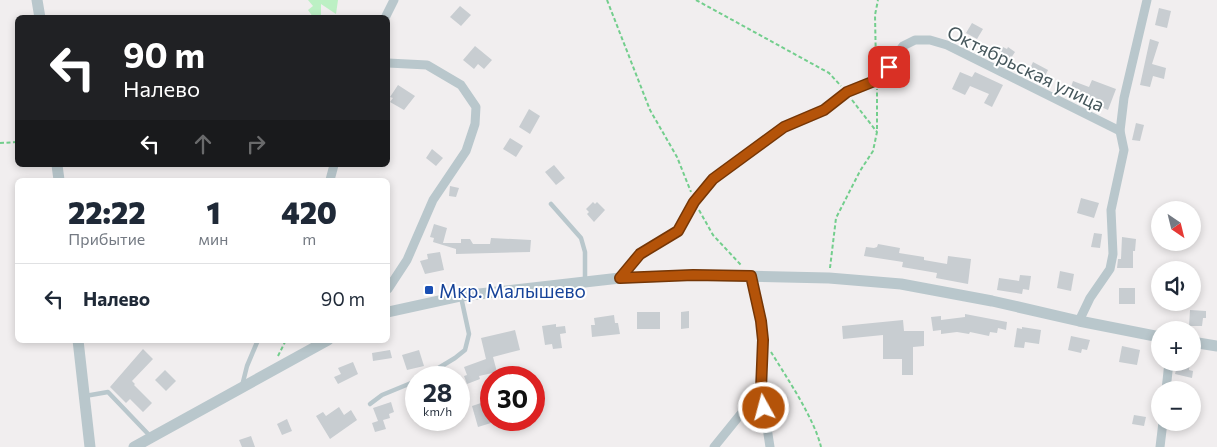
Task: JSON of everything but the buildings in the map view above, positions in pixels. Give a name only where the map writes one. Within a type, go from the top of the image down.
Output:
[{"type":"street","points":[[38,0],[40,15]]},
{"type":"street","points":[[386,15],[394,0]]},
{"type":"street","name":"Октябрьская улица","points":[[1080,321],[1090,298],[1110,269],[1113,254],[1111,210],[1124,150],[1120,131],[1124,98],[1146,0]]},
{"type":"street","name":"Октябрьская улица","points":[[877,80],[903,46],[915,40],[930,40],[947,45],[1120,131]]},
{"type":"street","points":[[390,63],[427,65],[461,85],[476,107],[475,124],[466,151],[432,200],[407,260],[390,287]]},
{"type":"street","points":[[620,278],[640,254],[678,231],[694,202],[713,179],[784,127],[824,110],[847,92],[877,80]]},
{"type":"street","points":[[390,312],[461,296],[620,278],[693,275],[829,278],[910,286],[992,300],[1151,335]]},
{"type":"street","points":[[751,276],[761,321],[763,340],[761,389],[770,447]]},
{"type":"street","points":[[78,343],[90,447]]},
{"type":"street","points":[[134,447],[322,343]]},
{"type":"street","points":[[1201,343],[1217,346]]},
{"type":"street","points":[[714,447],[761,389]]},
{"type":"street","points":[[1160,447],[1162,431]]},
{"type":"lane","points":[[551,204],[581,238],[585,252],[585,282]]},
{"type":"lane","points":[[442,366],[465,350],[469,334],[461,296]]},
{"type":"lane","points":[[242,386],[247,366],[257,343]]},
{"type":"lane","points":[[370,404],[382,395],[405,386]]},
{"type":"lane","points":[[84,396],[108,392],[152,438]]},
{"type":"path","points":[[607,0],[650,110],[677,157],[694,202],[713,235],[751,276]]},
{"type":"path","points":[[696,0],[829,73],[847,92],[877,132]]},
{"type":"path","points":[[829,278],[836,218],[860,171],[873,151],[877,132],[875,15],[878,0]]},
{"type":"path","points":[[0,143],[15,142]]},
{"type":"path","points":[[763,340],[788,380],[814,428],[821,447]]},
{"type":"green space","points":[[308,0],[338,0],[336,14],[321,4],[321,15],[312,15],[308,10],[313,6]]},
{"type":"place","name":"Мкр. Малышево","points":[[429,290]]},
{"type":"route","points":[[764,408],[761,389],[763,340],[761,321],[751,276],[693,275],[620,278],[640,254],[678,231],[694,202],[713,179],[784,127],[824,110],[847,92],[877,80],[889,67]]}]
